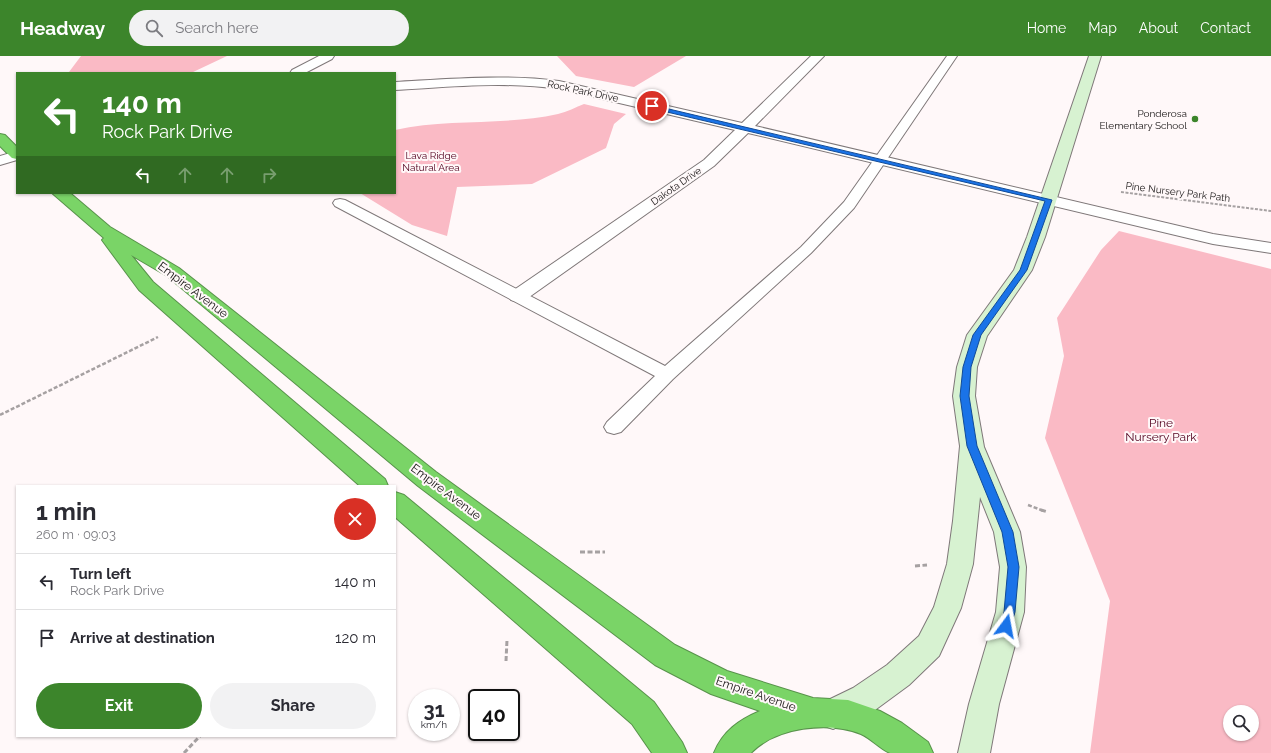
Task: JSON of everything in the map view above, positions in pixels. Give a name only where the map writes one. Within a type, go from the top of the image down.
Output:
[{"type":"highway","points":[[0,138],[16,154]]},
{"type":"highway","name":"Empire Avenue","points":[[61,194],[104,231],[173,272],[427,479],[665,655],[722,684],[822,713]]},
{"type":"highway","name":"Empire Avenue","points":[[104,231],[146,286],[375,485]]},
{"type":"highway","points":[[396,503],[643,713],[671,753]]},
{"type":"highway","points":[[730,753],[746,735],[777,719],[822,713],[862,719],[891,734],[917,753]]},
{"type":"street","points":[[298,72],[328,56]]},
{"type":"street","name":"Dakota Drive","points":[[518,296],[709,163],[818,56]]},
{"type":"street","points":[[974,753],[984,704],[1010,612],[1013,567],[1008,532],[972,446],[964,396],[967,367],[977,335],[1023,270],[1048,200],[1095,56]]},
{"type":"street","name":"Rock Park Drive","points":[[396,86],[421,86],[469,81],[530,81],[559,85],[1213,239],[1271,248]]},
{"type":"street","points":[[0,161],[16,155]]},
{"type":"street","points":[[822,713],[864,699],[898,675],[929,646],[947,608],[960,564],[966,521],[972,446]]},
{"type":"lane","points":[[614,427],[667,375],[806,250],[849,205],[952,56]]},
{"type":"lane","points":[[340,202],[667,375]]},
{"type":"path","name":"Pine Nursery Park Path","points":[[1119,191],[1271,212]]},
{"type":"path","points":[[0,415],[158,337]]},
{"type":"path","points":[[184,753],[199,737]]},
{"type":"green space","points":[[81,56],[227,56],[193,72],[69,72]]},
{"type":"green space","points":[[557,56],[686,56],[634,87],[576,76]]},
{"type":"green space","name":"Lava Ridge Natural Area","points":[[584,104],[626,114],[614,124],[606,148],[532,184],[457,187],[447,236],[412,225],[362,194],[396,194],[396,130],[435,124],[538,118],[568,111]]},
{"type":"green space","name":"Pine Nursery Park","points":[[1119,231],[1271,269],[1271,753],[1090,753],[1110,601],[1045,438],[1064,356],[1057,318],[1101,250]]},
{"type":"place","name":"Ponderosa Elementary School","points":[[1195,119]]},
{"type":"route","points":[[652,106],[1048,200],[1023,270],[977,335],[967,367],[964,396],[972,446],[1008,532],[1013,567],[1010,612],[1006,626]]}]
